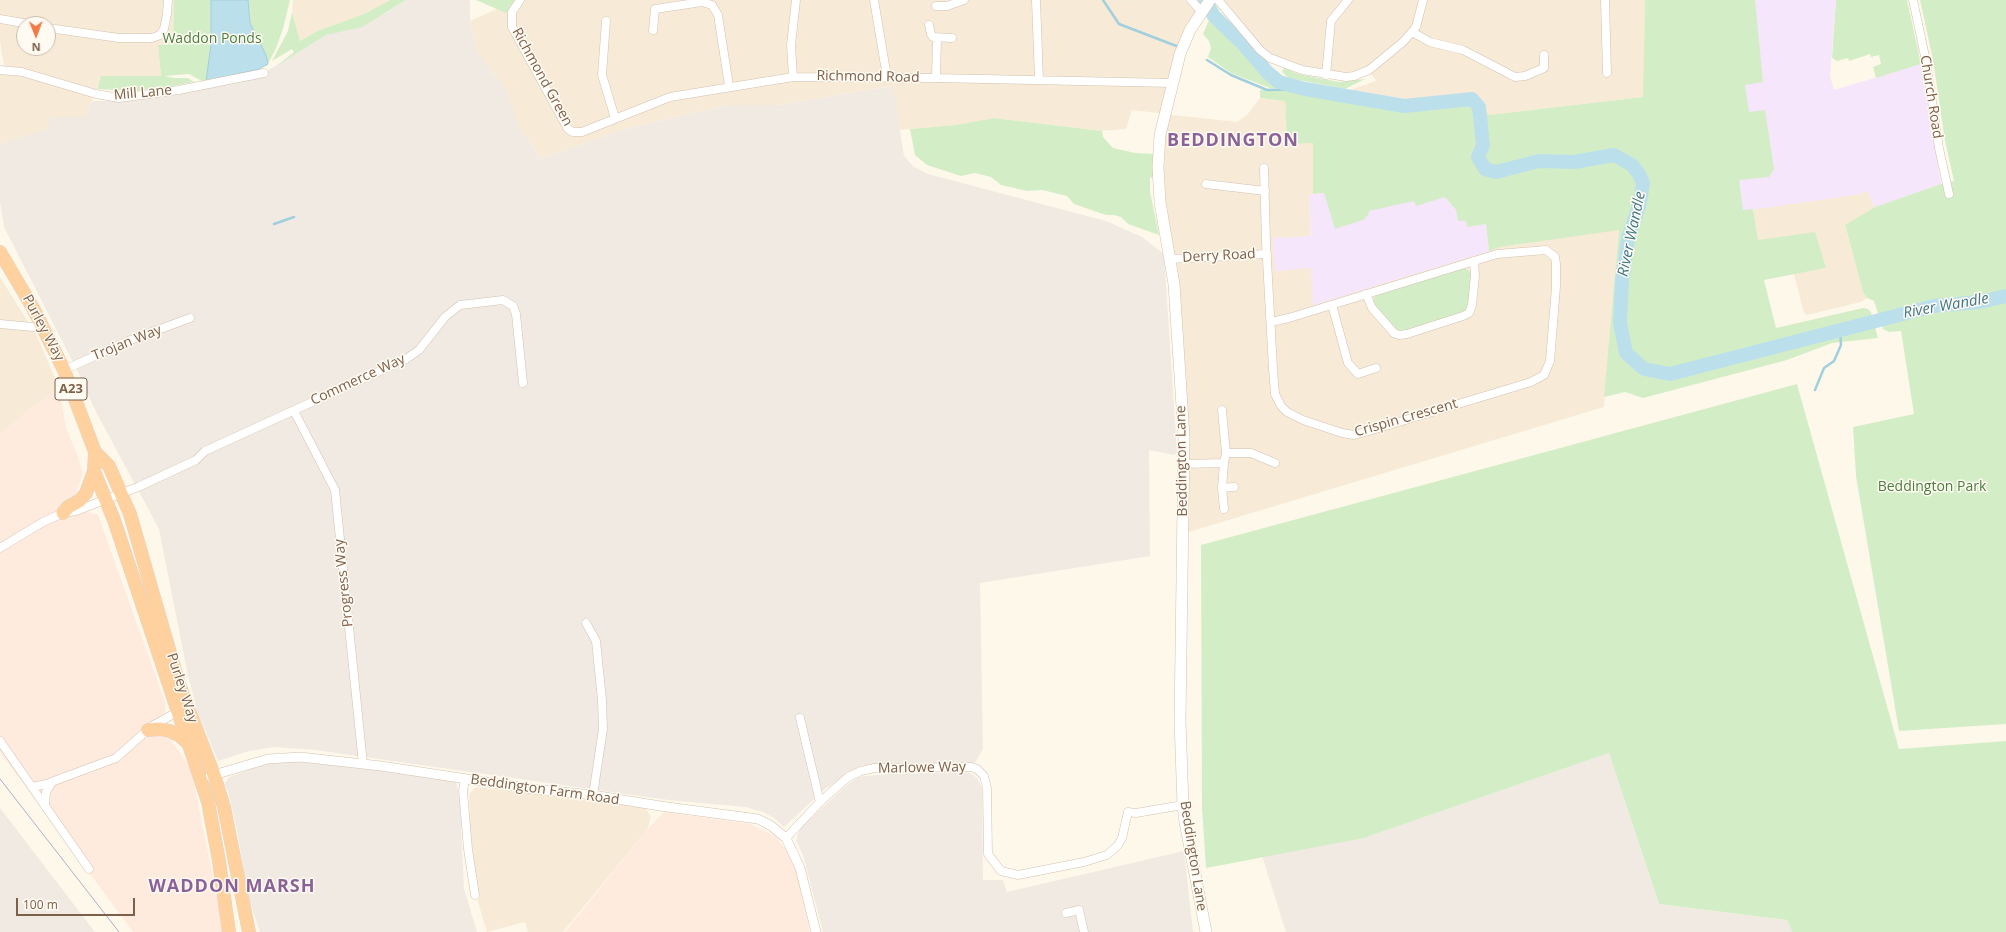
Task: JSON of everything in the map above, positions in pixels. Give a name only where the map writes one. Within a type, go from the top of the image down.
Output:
[{"type":"highway","name":"Purley Way","points":[[0,252],[44,328],[64,370],[95,452],[94,471],[106,500],[182,710],[214,775],[226,815],[249,932]]},
{"type":"highway","name":"Purley Way","points":[[95,452],[109,466],[122,494],[144,556],[190,745],[208,802],[219,861],[229,932]]},
{"type":"highway","points":[[62,513],[68,507],[80,501],[86,493],[94,471]]},
{"type":"highway","points":[[148,730],[160,729],[170,731],[180,736],[190,745]]},
{"type":"main road","name":"Beddington Lane","points":[[1206,932],[1183,805],[1180,688],[1184,464],[1176,318],[1171,258],[1160,202],[1158,167],[1160,135],[1180,54],[1201,11],[1210,0]]},
{"type":"street","points":[[56,30],[118,38],[152,38],[160,35],[164,29],[168,14],[168,0]]},
{"type":"street","name":"Richmond Green","points":[[520,0],[512,12],[512,27],[568,129],[573,132]]},
{"type":"street","points":[[793,77],[791,45],[796,0]]},
{"type":"street","points":[[874,0],[887,77]]},
{"type":"street","points":[[936,6],[947,6],[964,0]]},
{"type":"street","points":[[1036,0],[1039,80]]},
{"type":"street","points":[[1191,0],[1201,11]]},
{"type":"street","points":[[1218,0],[1266,56],[1291,67],[1326,75],[1346,77],[1365,72],[1392,52],[1412,32],[1418,21],[1423,0]]},
{"type":"street","points":[[1326,75],[1331,21],[1348,0]]},
{"type":"street","points":[[1605,0],[1607,73]]},
{"type":"street","name":"Church Road","points":[[1913,0],[1923,45],[1939,148],[1949,194]]},
{"type":"street","points":[[653,30],[655,9],[702,2],[712,5],[718,15],[729,86]]},
{"type":"street","points":[[0,19],[16,22]]},
{"type":"street","points":[[606,21],[602,75],[615,118]]},
{"type":"street","points":[[929,25],[931,34],[937,38],[952,38]]},
{"type":"street","points":[[1412,32],[1430,42],[1463,50],[1515,76],[1525,76],[1544,68],[1544,55]]},
{"type":"street","points":[[936,78],[937,38]]},
{"type":"street","name":"Mill Lane","points":[[0,70],[22,72],[96,94],[118,98],[162,93],[264,73]]},
{"type":"street","name":"Richmond Road","points":[[573,132],[582,132],[670,97],[729,86],[793,77],[887,77],[1172,83]]},
{"type":"street","name":"Crispin Crescent","points":[[1264,168],[1275,394],[1281,406],[1294,416],[1342,433],[1360,434],[1531,382],[1544,375],[1550,366],[1556,287],[1555,257],[1550,252],[1539,249],[1497,254],[1474,261]]},
{"type":"street","points":[[1206,184],[1265,191]]},
{"type":"street","name":"Derry Road","points":[[1171,258],[1267,254]]},
{"type":"street","points":[[1271,322],[1332,305],[1366,294],[1474,261],[1475,275],[1472,306],[1469,313],[1407,334],[1399,335],[1394,333],[1372,308],[1366,294]]},
{"type":"street","name":"Commerce Way","points":[[0,548],[31,528],[62,513],[76,511],[122,494],[196,460],[205,452],[406,359],[419,350],[452,310],[466,303],[503,300],[513,306],[516,314],[523,383]]},
{"type":"street","points":[[1332,305],[1348,363],[1358,374],[1376,368]]},
{"type":"street","name":"Trojan Way","points":[[64,370],[128,341],[190,318]]},
{"type":"street","points":[[0,324],[44,328]]},
{"type":"street","points":[[1222,410],[1226,453],[1222,488],[1224,509]]},
{"type":"street","name":"Progress Way","points":[[294,411],[335,490],[363,764]]},
{"type":"street","points":[[1226,453],[1252,453],[1275,463]]},
{"type":"street","points":[[1184,464],[1224,462]]},
{"type":"street","points":[[1222,488],[1234,487]]},
{"type":"street","points":[[586,623],[596,641],[602,700],[603,729],[593,795]]},
{"type":"street","points":[[32,787],[53,782],[116,758],[148,730],[182,710]]},
{"type":"street","points":[[800,718],[820,802]]},
{"type":"street","points":[[0,741],[89,869]]},
{"type":"street","name":"Beddington Farm Road","points":[[201,780],[279,757],[300,757],[363,764],[533,789],[593,795],[660,806],[758,819],[770,825],[786,838],[800,868],[816,932]]},
{"type":"street","name":"Marlowe Way","points":[[786,838],[820,802],[848,777],[861,771],[874,768],[971,767],[977,769],[984,776],[986,782],[988,854],[1001,871],[1018,875],[1084,862],[1107,854],[1118,845],[1122,838],[1128,812],[1140,812],[1183,805]]},
{"type":"street","points":[[464,779],[463,791],[468,849],[475,895]]},
{"type":"street","points":[[45,806],[46,792],[53,782]]},
{"type":"street","points":[[1066,912],[1078,910],[1084,932]]},
{"type":"shaded area","points":[[0,0],[174,0],[173,44],[158,45],[161,76],[101,76],[86,117],[50,117],[49,129],[0,144],[0,66],[4,66],[0,41]]},
{"type":"shaded area","points":[[293,0],[390,0],[364,14],[317,31],[300,41],[292,12]]},
{"type":"shaded area","points":[[406,0],[470,0],[470,21],[476,49],[507,92],[523,136],[526,135],[540,159],[625,129],[729,105],[779,105],[893,86],[904,156],[914,167],[928,174],[1106,221],[1142,237],[1164,254],[1177,453],[1174,455],[1149,450],[1150,556],[980,583],[983,749],[975,763],[863,765],[825,789],[784,827],[774,818],[763,812],[746,807],[668,800],[315,750],[274,747],[249,751],[218,761],[198,713],[188,676],[159,529],[95,410],[80,376],[4,227],[0,202],[0,144],[48,129],[50,117],[86,117],[92,101],[128,101],[161,96],[264,73],[326,35],[386,13]]},
{"type":"shaded area","points":[[517,0],[1210,0],[1199,14],[1165,114],[1132,110],[1126,129],[1102,131],[994,118],[956,125],[900,130],[892,86],[779,105],[729,105],[625,129],[540,159],[526,135],[523,137],[507,92],[476,49],[470,21]]},
{"type":"shaded area","points":[[1218,0],[1645,0],[1644,97],[1489,115],[1472,99],[1404,106],[1339,94],[1376,81],[1369,70],[1346,77],[1270,58]]},
{"type":"shaded area","points":[[1645,0],[1836,0],[1830,76],[1834,90],[1921,64],[1941,184],[1875,207],[1868,193],[1864,191],[1860,194],[1654,224]]},
{"type":"shaded area","points":[[1260,98],[1285,101],[1287,144],[1313,142],[1313,194],[1309,195],[1313,304],[1500,247],[1619,229],[1604,407],[1182,534],[1176,318],[1161,210],[1165,114],[1237,122],[1247,115]]},
{"type":"shaded area","points":[[1437,177],[1447,200],[1466,221],[1467,226],[1486,224],[1489,251],[1313,305],[1311,268],[1275,271],[1273,238],[1311,236],[1309,195]]},
{"type":"shaded area","points":[[1864,190],[1868,193],[1875,207],[1845,226],[1863,292],[1867,298],[1861,302],[1807,315],[1804,313],[1794,274],[1826,268],[1758,240],[1753,209],[1860,194]]},
{"type":"shaded area","points":[[0,277],[37,336],[59,387],[0,434]]},
{"type":"shaded area","points":[[59,387],[66,428],[78,457],[83,474],[75,494],[82,510],[98,515],[165,702],[167,734],[191,769],[224,932],[133,932],[0,752],[0,434]]},
{"type":"shaded area","points":[[1609,753],[1659,904],[1787,920],[1792,932],[1286,932],[1262,856],[1364,838]]},
{"type":"shaded area","points":[[303,759],[456,780],[460,801],[464,889],[477,932],[260,932],[248,896],[237,830],[228,791],[224,785],[229,777],[254,768],[278,761]]},
{"type":"shaded area","points":[[970,773],[977,778],[982,788],[983,880],[1003,880],[1007,892],[1184,851],[1193,932],[823,932],[803,855],[796,841],[800,828],[847,785],[858,777],[888,774]]},
{"type":"shaded area","points":[[476,787],[645,807],[651,817],[647,830],[563,932],[528,932],[525,922],[487,932],[478,902],[471,846],[469,794]]},
{"type":"shaded area","points":[[0,808],[95,932],[0,932]]},
{"type":"shaded area","points":[[664,812],[750,824],[775,836],[789,853],[797,872],[810,932],[565,932],[647,830]]},
{"type":"green space","name":"Waddon Ponds","points":[[174,0],[290,0],[283,29],[276,48],[268,64],[259,69],[202,81],[189,74],[164,76],[188,78],[194,82],[157,89],[135,91],[97,89],[101,76],[161,76],[158,45],[173,44]]},
{"type":"green space","points":[[390,0],[406,0],[362,27],[326,35],[275,67],[294,52],[292,49],[272,61],[288,31],[292,12],[300,41],[317,31],[364,14]]},
{"type":"green space","points":[[476,0],[517,0],[506,13]]},
{"type":"green space","points":[[1645,0],[1755,0],[1763,82],[1745,85],[1749,112],[1765,110],[1774,169],[1769,177],[1739,180],[1743,210],[1753,209],[1758,240],[1815,232],[1826,268],[1764,280],[1776,328],[1863,308],[1868,309],[1871,312],[1878,338],[1832,343],[1787,360],[1643,398],[1625,392],[1604,397],[1619,230],[1500,247],[1489,251],[1486,224],[1467,227],[1466,221],[1458,221],[1456,210],[1445,197],[1416,206],[1414,201],[1369,211],[1368,216],[1365,217],[1366,219],[1335,229],[1324,193],[1313,194],[1313,143],[1287,144],[1285,101],[1260,98],[1260,90],[1305,89],[1404,106],[1472,99],[1489,115],[1643,97]]},
{"type":"green space","points":[[1836,0],[1907,0],[1921,64],[1876,78],[1873,67],[1881,64],[1879,55],[1871,57],[1870,54],[1849,61],[1848,58],[1837,61],[1832,58]]},
{"type":"green space","name":"Beddington Park","points":[[1920,0],[2006,0],[2006,724],[1899,731],[1856,476],[1853,427],[1914,414],[1901,331],[1889,332],[1883,329],[1874,301],[1867,298],[1863,292],[1845,225],[1875,207],[1941,184],[1954,181],[1945,141],[1933,60]]},
{"type":"green space","points":[[1210,18],[1248,53],[1272,82],[1287,88],[1270,88],[1231,73],[1208,57],[1211,48],[1209,41],[1203,34]]},
{"type":"green space","points":[[1284,68],[1298,74],[1339,82],[1365,79],[1345,89],[1289,78],[1282,72]]},
{"type":"green space","points":[[994,118],[1102,131],[1103,137],[1113,148],[1135,153],[1154,154],[1155,176],[1150,178],[1150,192],[1159,235],[1128,224],[1121,217],[1106,215],[1074,204],[1067,196],[1042,190],[1027,191],[1001,185],[991,177],[975,173],[961,176],[927,165],[915,155],[910,129],[956,125]]},
{"type":"green space","points":[[1463,268],[1467,269],[1471,274],[1469,305],[1467,310],[1461,314],[1399,332],[1375,307],[1373,301],[1376,295]]},
{"type":"green space","points":[[1797,384],[1899,749],[2006,741],[2006,932],[1792,932],[1787,920],[1659,904],[1609,753],[1364,838],[1206,868],[1202,808],[1201,545]]},
{"type":"water","name":"Waddon Ponds","points":[[211,0],[248,0],[250,23],[266,55],[268,64],[259,69],[206,81],[211,45]]},
{"type":"waterway","name":"River Wandle","points":[[1103,0],[1119,24],[1179,47]]},
{"type":"waterway","name":"River Wandle","points":[[1205,0],[1214,16],[1244,45],[1267,72],[1279,82],[1305,89],[1404,106],[1472,99],[1479,107],[1483,145],[1478,157],[1485,169],[1496,172],[1539,161],[1574,162],[1614,155],[1632,165],[1639,174],[1643,183],[1640,203],[1628,238],[1622,281],[1620,323],[1626,353],[1644,369],[1670,374],[1934,306],[1979,302],[2006,296]]},
{"type":"waterway","name":"River Wandle","points":[[1207,60],[1231,75],[1267,90],[1305,89]]},
{"type":"waterway","name":"River Wandle","points":[[274,224],[294,217]]},
{"type":"waterway","points":[[1815,390],[1824,368],[1834,361],[1841,345],[1840,329]]},
{"type":"tram line","points":[[0,779],[119,932]]},
{"type":"district","name":"BEDDINGTON","points":[[1233,141]]},
{"type":"district","name":"WADDON MARSH","points":[[232,887]]}]
